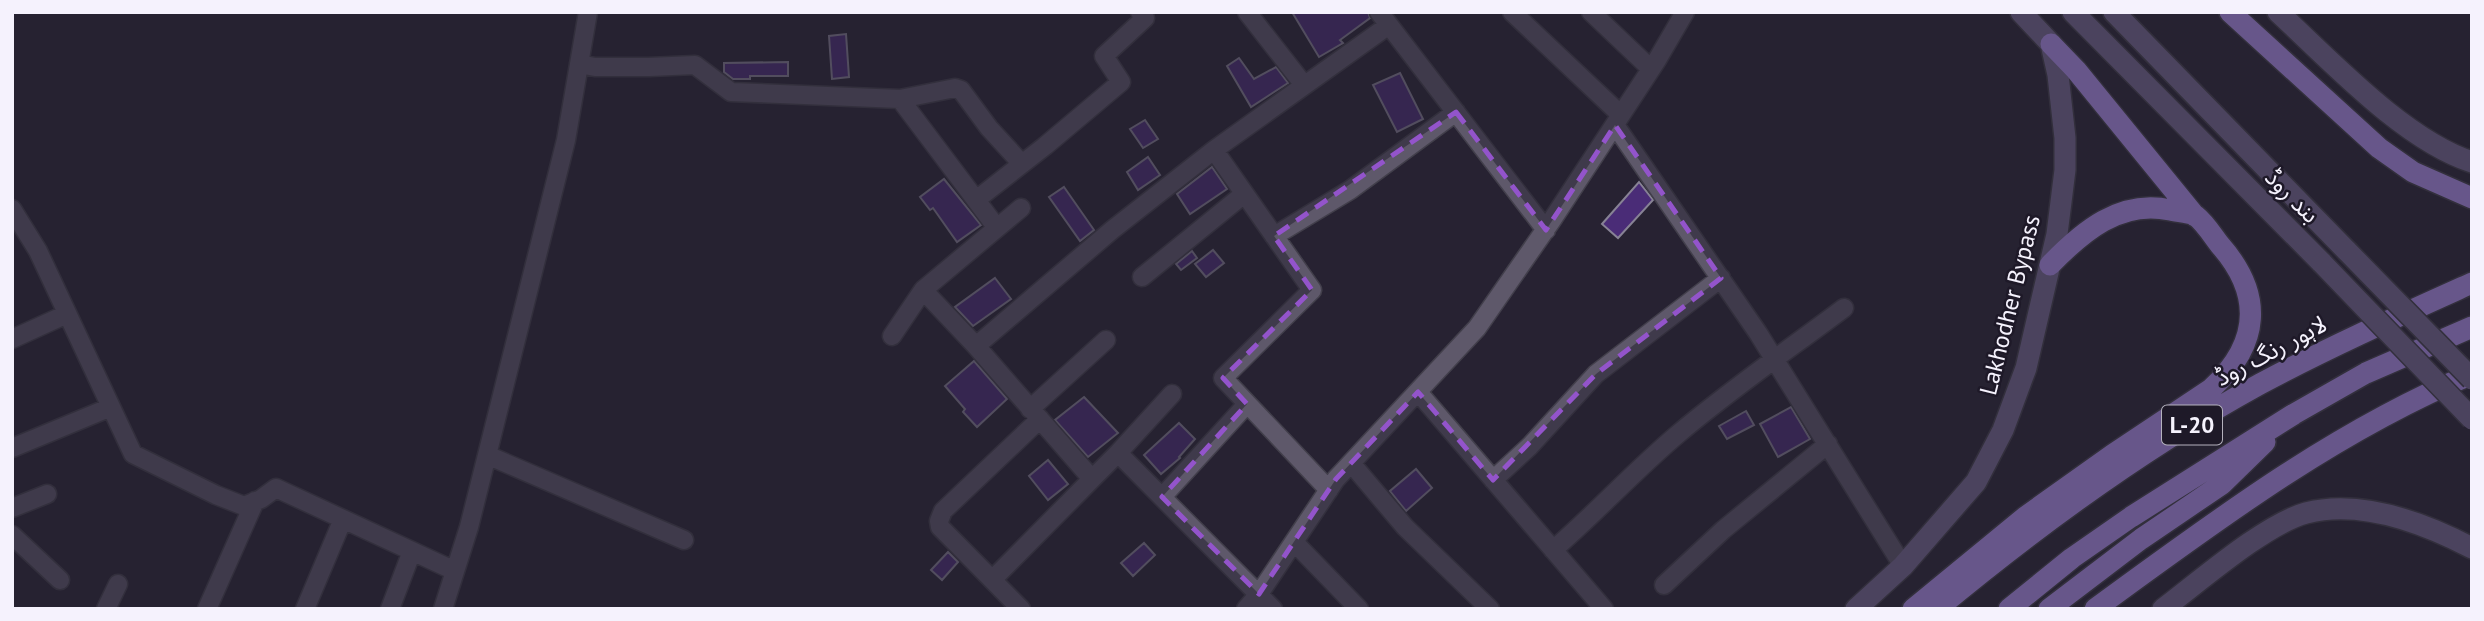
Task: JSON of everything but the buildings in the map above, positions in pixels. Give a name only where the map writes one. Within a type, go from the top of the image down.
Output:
[{"type":"highway","points":[[2230,12],[2379,148],[2413,172],[2472,198]]},
{"type":"highway","points":[[1913,609],[2025,517],[2219,382],[2238,360],[2249,329],[2250,298],[2246,283],[2234,260],[2076,70],[2051,44]]},
{"type":"highway","points":[[2050,264],[2090,228],[2120,213],[2162,208],[2195,216]]},
{"type":"highway","name":"لاہور رنگ روڈ","points":[[1937,609],[1995,561],[2082,496],[2170,438],[2260,384],[2358,334],[2472,283]]},
{"type":"highway","name":"L-20","points":[[2009,609],[2072,558],[2131,517],[2294,414],[2366,373],[2472,327]]},
{"type":"highway","points":[[2095,609],[2244,502],[2332,446],[2431,391],[2472,377]]},
{"type":"highway","points":[[2049,609],[2141,539],[2222,484],[2294,414]]},
{"type":"main road","points":[[2021,12],[2051,44]]},
{"type":"main road","name":"بند روڈ","points":[[2073,12],[2472,419]]},
{"type":"main road","name":"بند روڈ","points":[[2114,12],[2472,377]]},
{"type":"main road","points":[[2278,12],[2402,122],[2429,142],[2472,162]]},
{"type":"main road","name":"Lakhodher Bypass","points":[[1856,609],[1903,566],[1976,482],[2003,430],[2026,368],[2062,202],[2065,160],[2063,107],[2051,44]]},
{"type":"main road","points":[[2163,609],[2270,529],[2304,513],[2343,509],[2395,518],[2432,529],[2472,548]]},
{"type":"street","points":[[443,609],[487,454],[566,140],[588,12]]},
{"type":"street","points":[[976,200],[1121,82],[1104,56],[1145,19],[1140,12]]},
{"type":"street","points":[[1247,12],[1304,85]]},
{"type":"street","points":[[1512,12],[1618,120],[1775,359],[1903,566]]},
{"type":"street","points":[[1591,12],[1651,69]]},
{"type":"street","points":[[1246,609],[1351,463],[1477,328],[1546,230],[1685,12]]},
{"type":"street","points":[[976,346],[1112,230],[1214,149],[1304,85],[1384,19],[1546,230]]},
{"type":"street","points":[[579,64],[595,67],[695,65],[731,92],[900,99],[955,88],[961,90],[989,128],[1022,164]]},
{"type":"street","points":[[900,99],[997,228]]},
{"type":"street","points":[[1274,236],[1350,190],[1456,113]]},
{"type":"street","points":[[1214,149],[1312,290],[1223,378],[1329,490]]},
{"type":"street","points":[[1142,277],[1244,194]]},
{"type":"street","points":[[892,336],[923,290],[1021,208]]},
{"type":"street","points":[[12,209],[18,230],[38,251],[134,454],[244,506],[275,488],[455,572]]},
{"type":"street","points":[[1493,480],[1530,446],[1596,374],[1721,278]]},
{"type":"street","points":[[923,290],[976,346],[1092,479]]},
{"type":"street","points":[[1553,550],[1591,517],[1641,466],[1721,398],[1844,308]]},
{"type":"street","points":[[12,339],[67,314]]},
{"type":"street","points":[[1021,609],[940,527],[939,521],[943,511],[1106,340]]},
{"type":"street","points":[[1418,391],[1604,609]]},
{"type":"street","points":[[993,579],[1118,453],[1172,394]]},
{"type":"street","points":[[1161,497],[1247,404]]},
{"type":"street","points":[[12,448],[111,407]]},
{"type":"street","points":[[1664,585],[1723,530],[1828,444]]},
{"type":"street","points":[[1118,453],[1273,609]]},
{"type":"street","points":[[487,454],[684,540]]},
{"type":"street","points":[[1351,463],[1405,527],[1490,609]]},
{"type":"street","points":[[12,508],[47,494]]},
{"type":"street","points":[[207,609],[255,501]]},
{"type":"street","points":[[305,609],[343,519]]},
{"type":"street","points":[[12,535],[60,580]]},
{"type":"street","points":[[1294,542],[1359,609]]},
{"type":"street","points":[[390,609],[411,551]]},
{"type":"street","points":[[106,609],[118,584]]},
{"type":"highlighted area","points":[[1456,112],[1546,230],[1615,125],[1721,278],[1596,374],[1493,480],[1418,392],[1336,479],[1259,594],[1162,497],[1247,404],[1223,378],[1312,290],[1274,236]]}]
